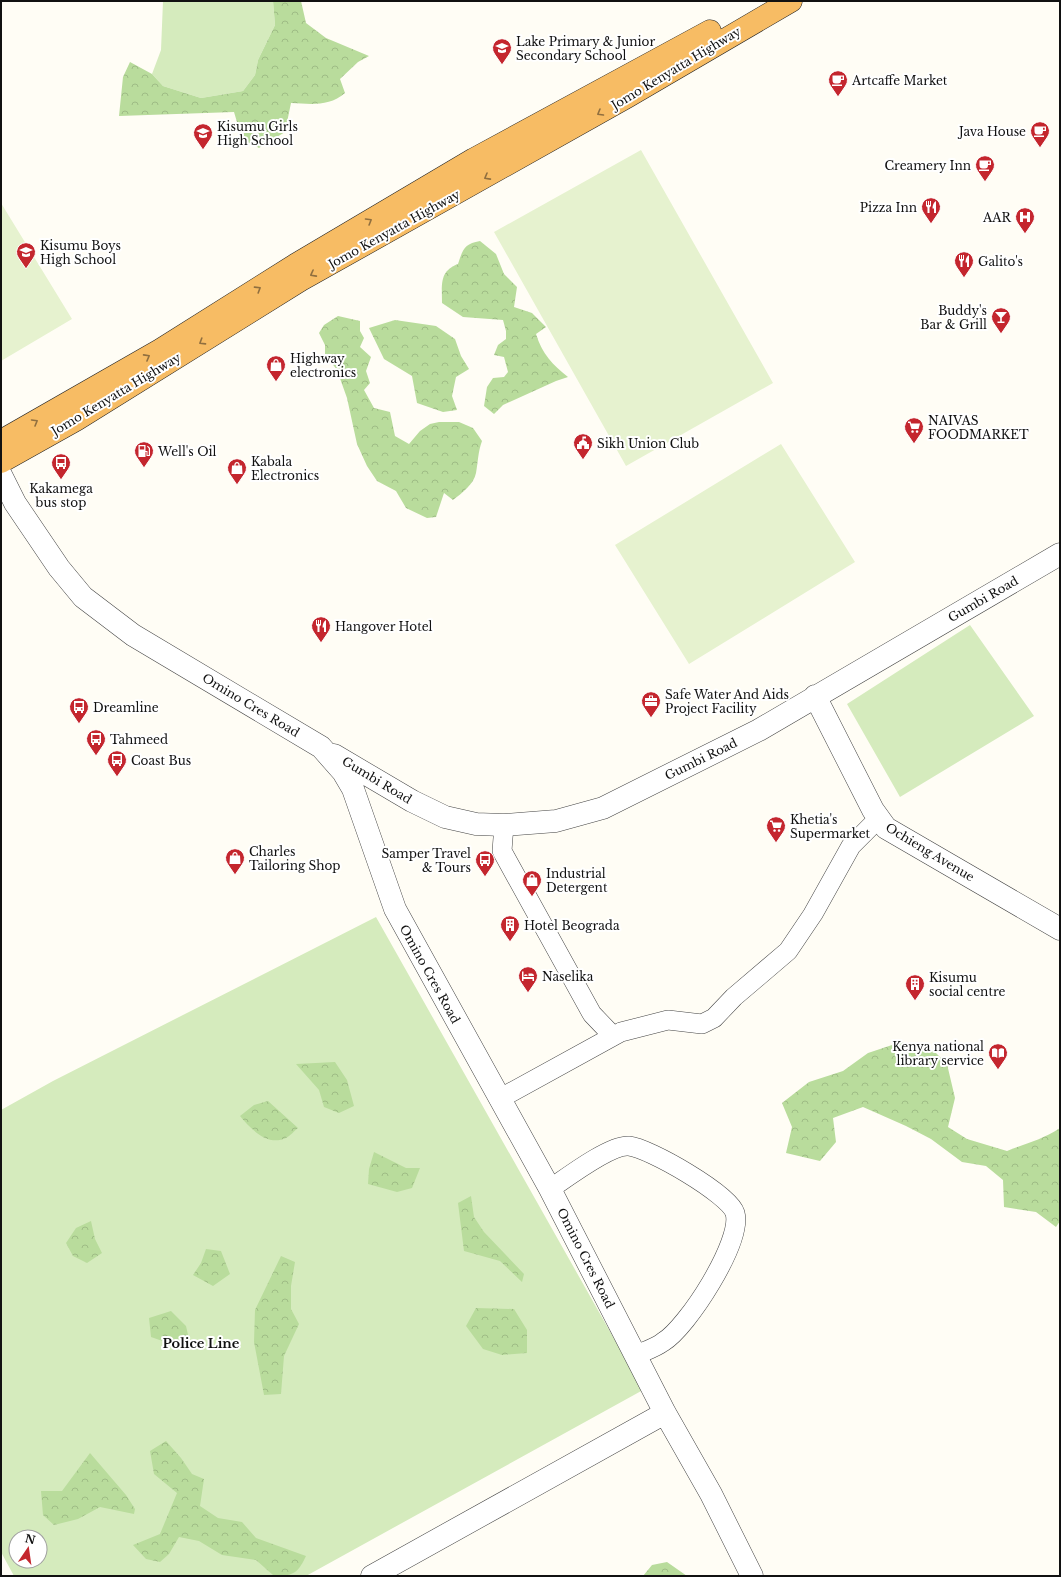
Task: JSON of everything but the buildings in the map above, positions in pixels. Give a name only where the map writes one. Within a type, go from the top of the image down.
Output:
[{"type":"highway","name":"Jomo Kenyatta Highway","points":[[1,441],[160,350],[295,265],[474,160],[764,1]]},
{"type":"highway","name":"Jomo Kenyatta Highway","points":[[1,462],[82,416],[301,280],[620,101],[791,1]]},
{"type":"street","name":"Omino Cres Road","points":[[1,475],[15,503],[59,568],[83,597],[133,635],[321,747],[343,772],[353,789],[395,909],[550,1189],[665,1413],[711,1494],[752,1576]]},
{"type":"street","name":"Gumbi Road","points":[[321,747],[412,802],[445,817],[476,824],[504,825],[556,821],[603,808],[759,730],[1060,554]]},
{"type":"street","name":"Ochieng Avenue","points":[[815,696],[878,818],[886,828],[1060,929]]},
{"type":"street","points":[[499,1099],[614,1036],[645,1024],[668,1020],[702,1024],[714,1018],[734,997],[788,951],[813,914],[851,846],[878,818]]},
{"type":"street","points":[[504,825],[502,851],[592,1014],[614,1036]]},
{"type":"street","points":[[550,1189],[603,1155],[615,1149],[629,1146],[667,1161],[696,1178],[727,1201],[735,1213],[733,1239],[718,1272],[681,1326],[664,1342],[636,1355]]},
{"type":"street","points":[[372,1576],[665,1413]]},
{"type":"green space","points":[[163,1],[273,1],[275,25],[258,60],[255,75],[243,91],[201,98],[163,86],[152,74],[161,50]]},
{"type":"green space","points":[[273,1],[301,1],[306,23],[326,38],[369,56],[358,62],[340,79],[345,93],[326,103],[291,103],[285,132],[259,148],[242,139],[234,112],[119,116],[123,77],[130,62],[152,74],[163,86],[201,98],[243,91],[255,75],[258,60],[275,25]]},
{"type":"green space","points":[[641,150],[773,383],[626,466],[494,232]]},
{"type":"green space","points":[[1,203],[72,319],[1,361]]},
{"type":"green space","points":[[480,241],[496,254],[504,274],[517,287],[514,307],[532,313],[546,327],[536,334],[538,341],[549,358],[568,377],[503,405],[494,414],[484,406],[487,387],[493,378],[504,377],[508,372],[504,357],[494,355],[498,345],[506,339],[506,331],[503,320],[463,317],[442,303],[442,285],[447,271],[458,264],[463,251],[467,246]]},
{"type":"green space","points":[[338,316],[360,321],[360,331],[364,338],[360,347],[371,357],[366,371],[370,383],[364,390],[374,408],[390,412],[395,436],[409,444],[420,431],[430,424],[439,422],[459,422],[473,428],[482,441],[473,481],[453,500],[444,493],[436,517],[427,518],[406,508],[396,491],[377,481],[367,466],[357,444],[347,398],[337,370],[325,354],[325,345],[319,333],[324,325]]},
{"type":"green space","points":[[395,320],[436,326],[455,339],[461,356],[469,369],[456,377],[452,396],[457,410],[443,412],[417,403],[412,376],[384,359],[369,328]]},
{"type":"green space","points":[[781,444],[855,562],[689,664],[615,545]]},
{"type":"green space","points":[[970,625],[1034,716],[900,797],[847,704]]},
{"type":"green space","points":[[376,917],[643,1390],[306,1576],[14,1576],[10,1569],[48,1569],[48,1529],[8,1529],[8,1565],[1,1552],[1,1110],[53,1081]]},
{"type":"green space","points":[[901,1042],[934,1051],[947,1064],[955,1098],[948,1127],[967,1139],[1007,1151],[1040,1138],[1060,1128],[1060,1221],[1056,1227],[1036,1212],[1004,1207],[1003,1180],[986,1166],[962,1162],[931,1139],[863,1107],[833,1118],[836,1142],[820,1161],[786,1153],[792,1127],[782,1103],[809,1082],[843,1071],[868,1053]]},
{"type":"green space","points":[[335,1062],[347,1080],[354,1106],[339,1113],[324,1107],[319,1090],[296,1064]]},
{"type":"green space","points":[[268,1101],[298,1128],[286,1138],[272,1140],[266,1138],[254,1131],[240,1116],[254,1105]]},
{"type":"green space","points":[[374,1152],[406,1168],[420,1168],[412,1188],[397,1192],[368,1184],[369,1169]]},
{"type":"green space","points":[[471,1196],[474,1217],[484,1232],[524,1274],[522,1282],[500,1261],[464,1251],[458,1203]]},
{"type":"green space","points":[[91,1221],[95,1239],[102,1253],[87,1263],[73,1256],[66,1243],[76,1228]]},
{"type":"green space","points":[[206,1249],[221,1251],[230,1274],[213,1286],[193,1275],[201,1263]]},
{"type":"green space","points":[[281,1256],[295,1262],[291,1286],[291,1309],[299,1324],[284,1356],[281,1394],[264,1395],[254,1342],[255,1310]]},
{"type":"green space","points":[[476,1308],[514,1309],[527,1330],[527,1353],[502,1355],[483,1349],[466,1326]]},
{"type":"green space","points":[[171,1311],[186,1326],[189,1339],[171,1344],[151,1337],[149,1318]]},
{"type":"green space","points":[[166,1441],[181,1458],[192,1474],[204,1479],[200,1506],[218,1518],[242,1522],[256,1538],[306,1556],[294,1573],[273,1575],[256,1560],[222,1555],[199,1541],[179,1537],[169,1554],[160,1562],[146,1559],[133,1545],[160,1534],[177,1493],[154,1474],[150,1451]]},
{"type":"green space","points":[[90,1453],[126,1495],[135,1509],[134,1514],[100,1507],[78,1519],[54,1525],[43,1515],[41,1491],[62,1491]]},
{"type":"green space","points":[[667,1562],[687,1576],[643,1576],[652,1565]]},
{"type":"place","name":"Lake Primary & Junior Secondary School","points":[[502,65]]},
{"type":"place","name":"Artcaffe Market","points":[[838,97]]},
{"type":"place","name":"Java House","points":[[1040,148]]},
{"type":"place","name":"Kisumu Girls High School","points":[[203,150]]},
{"type":"place","name":"Creamery Inn","points":[[985,182]]},
{"type":"place","name":"Pizza Inn","points":[[931,224]]},
{"type":"place","name":"AAR","points":[[1025,234]]},
{"type":"place","name":"Kisumu Boys High School","points":[[26,269]]},
{"type":"place","name":"Galito's","points":[[964,278]]},
{"type":"place","name":"Buddy's Bar & Grill","points":[[1001,334]]},
{"type":"place","name":"Highway electronics","points":[[276,382]]},
{"type":"place","name":"NAIVAS FOODMARKET","points":[[914,444]]},
{"type":"place","name":"Sikh Union Club","points":[[583,460]]},
{"type":"place","name":"Well's Oil","points":[[144,468]]},
{"type":"place","name":"Kakamega bus stop","points":[[61,480]]},
{"type":"place","name":"Kabala Electronics","points":[[237,485]]},
{"type":"place","name":"Hangover Hotel","points":[[321,643]]},
{"type":"place","name":"Safe Water And Aids Project Facility","points":[[651,718]]},
{"type":"place","name":"Dreamline","points":[[79,724]]},
{"type":"place","name":"Tahmeed","points":[[96,756]]},
{"type":"place","name":"Coast Bus","points":[[117,777]]},
{"type":"place","name":"Khetia's Supermarket","points":[[776,843]]},
{"type":"place","name":"Charles Tailoring Shop","points":[[235,875]]},
{"type":"place","name":"Samper Travel & Tours","points":[[485,877]]},
{"type":"place","name":"Industrial Detergent","points":[[532,897]]},
{"type":"place","name":"Hotel Beograda","points":[[510,942]]},
{"type":"place","name":"Naselika","points":[[528,993]]},
{"type":"place","name":"Kisumu social centre","points":[[915,1001]]},
{"type":"place","name":"Kenya national library service","points":[[998,1070]]},
{"type":"district","name":"Police Line","points":[[201,1343]]}]
